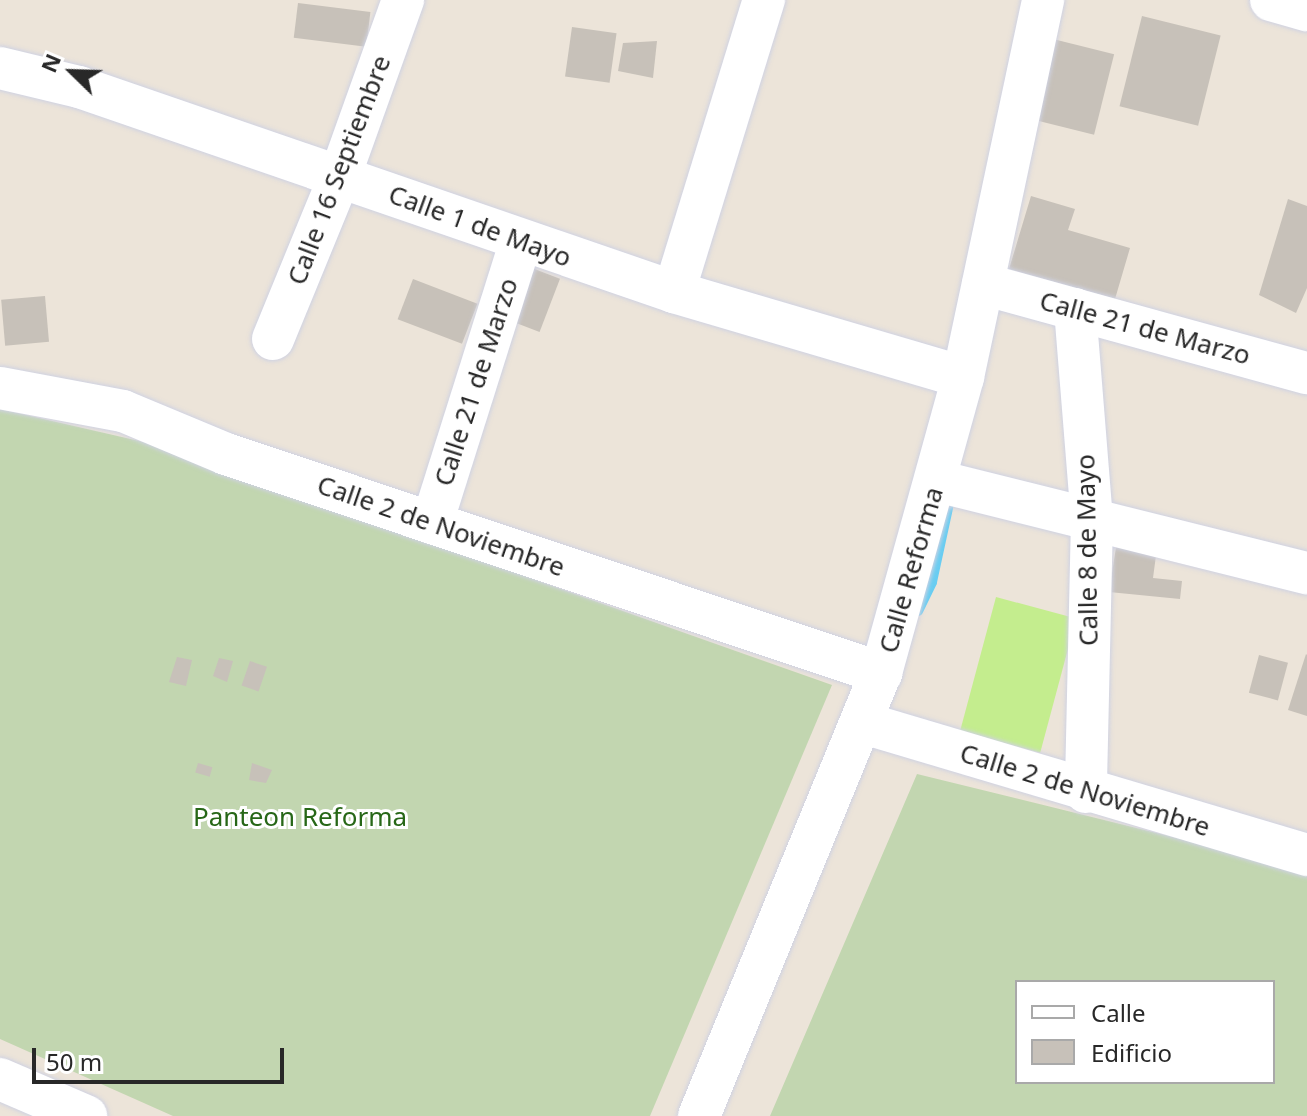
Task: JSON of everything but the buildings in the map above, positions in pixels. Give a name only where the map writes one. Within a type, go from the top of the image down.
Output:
[{"type":"street","name":"Calle 16 Septiembre","points":[[273,339],[340,176],[403,0]]},
{"type":"street","points":[[674,292],[764,0]]},
{"type":"street","name":"Calle Reforma","points":[[699,1116],[864,723],[881,673],[937,481],[963,377],[1043,0]]},
{"type":"street","points":[[1271,0],[1307,10]]},
{"type":"street","name":"Calle 1 de Mayo","points":[[0,68],[79,87],[674,292],[963,377]]},
{"type":"street","name":"Calle 21 de Marzo","points":[[432,523],[521,241]]},
{"type":"street","name":"Calle 21 de Marzo","points":[[983,284],[1307,373]]},
{"type":"street","name":"Calle 8 de Mayo","points":[[1075,309],[1092,519],[1086,792]]},
{"type":"street","name":"Calle 2 de Noviembre","points":[[0,388],[123,411],[226,454],[881,673]]},
{"type":"street","points":[[937,481],[1307,573]]},
{"type":"street","name":"Calle 2 de Noviembre","points":[[864,723],[1086,792],[1307,855]]},
{"type":"street","points":[[0,1079],[86,1116]]},
{"type":"green space","name":"Panteon Reforma","points":[[0,409],[148,443],[832,685],[650,1116],[173,1116],[0,1039]]},
{"type":"green space","points":[[996,597],[1076,618],[1040,753],[960,731]]},
{"type":"green space","points":[[917,774],[1307,870],[1307,1116],[770,1116]]},
{"type":"waterway","points":[[918,611],[932,582],[950,499]]}]
